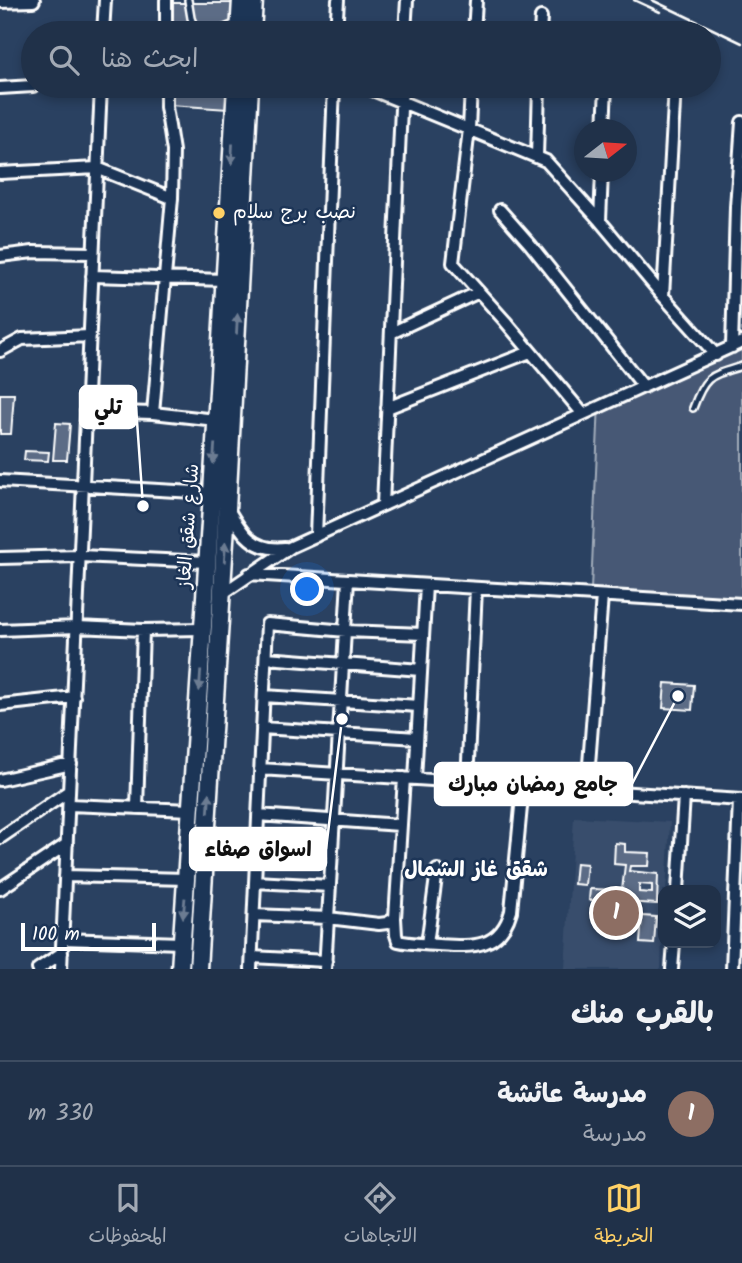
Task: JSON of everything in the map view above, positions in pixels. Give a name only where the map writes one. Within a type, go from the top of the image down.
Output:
[{"type":"main road","points":[[240,21],[241,0]]},
{"type":"main road","points":[[253,21],[254,0]]},
{"type":"main road","name":"شارع شقق الغاز","points":[[198,969],[228,509],[225,280],[240,98]]},
{"type":"main road","name":"شارع شقق الغاز","points":[[180,969],[216,420],[227,371],[240,98]]},
{"type":"street","points":[[0,1],[33,0]]},
{"type":"street","points":[[104,21],[105,0]]},
{"type":"street","points":[[166,0],[166,21]]},
{"type":"street","points":[[337,21],[338,0]]},
{"type":"street","points":[[406,21],[407,0]]},
{"type":"street","points":[[475,21],[476,1]]},
{"type":"street","points":[[541,17],[541,21]]},
{"type":"street","points":[[0,88],[21,87]]},
{"type":"street","points":[[61,969],[100,98]]},
{"type":"street","points":[[153,414],[172,198],[173,151],[166,98]]},
{"type":"street","points":[[316,536],[334,98]]},
{"type":"street","points":[[392,98],[546,160],[716,355]]},
{"type":"street","points":[[383,505],[402,98]]},
{"type":"street","points":[[470,98],[453,263],[583,414]]},
{"type":"street","points":[[537,157],[539,98]]},
{"type":"street","points":[[604,119],[605,98]]},
{"type":"street","points":[[663,296],[674,98]]},
{"type":"street","points":[[222,594],[291,547],[737,344],[736,208],[742,122]]},
{"type":"street","points":[[0,173],[97,168],[172,198]]},
{"type":"street","points":[[600,222],[602,182]]},
{"type":"street","points":[[500,210],[644,387]]},
{"type":"street","points":[[0,256],[33,252],[93,253]]},
{"type":"street","points":[[92,276],[225,280]]},
{"type":"street","points":[[391,333],[480,292]]},
{"type":"street","points":[[0,351],[22,340],[90,336]]},
{"type":"street","points":[[387,408],[530,352]]},
{"type":"street","points":[[86,411],[216,420]]},
{"type":"street","points":[[0,481],[212,494]]},
{"type":"street","points":[[228,509],[241,531],[250,540],[269,549],[291,547]]},
{"type":"street","points":[[0,558],[80,556],[207,562]]},
{"type":"street","points":[[249,574],[742,604]]},
{"type":"street","points":[[252,957],[326,965],[348,580]]},
{"type":"street","points":[[426,585],[417,738],[400,825],[395,918],[398,941],[475,946],[495,938],[502,931],[511,911],[523,786]]},
{"type":"street","points":[[467,782],[476,588]]},
{"type":"street","points":[[587,790],[602,596]]},
{"type":"street","points":[[251,969],[267,624],[423,634]]},
{"type":"street","points":[[0,630],[77,627],[203,629]]},
{"type":"street","points":[[137,808],[143,630]]},
{"type":"street","points":[[266,658],[421,670]]},
{"type":"street","points":[[264,696],[419,706]]},
{"type":"street","points":[[0,705],[74,697]]},
{"type":"street","points":[[262,728],[417,738]]},
{"type":"street","points":[[0,780],[71,764]]},
{"type":"street","points":[[260,769],[740,800],[732,969]]},
{"type":"street","points":[[0,838],[69,791]]},
{"type":"street","points":[[678,885],[684,796]]},
{"type":"street","points":[[69,805],[191,810]]},
{"type":"street","points":[[258,815],[400,825]]},
{"type":"street","points":[[0,889],[67,844]]},
{"type":"street","points":[[427,944],[437,870]]},
{"type":"street","points":[[65,876],[187,879]]},
{"type":"street","points":[[255,881],[330,886]]},
{"type":"street","points":[[254,915],[328,918],[379,924],[395,918]]},
{"type":"street","points":[[63,939],[181,943]]},
{"type":"street","points":[[672,969],[674,948]]},
{"type":"street","points":[[38,969],[62,953]]},
{"type":"lane","points":[[188,0],[192,21]]},
{"type":"lane","points":[[693,408],[700,388],[707,380],[742,366]]},
{"type":"shaded area","points":[[742,335],[742,607],[591,590],[599,402]]},
{"type":"shaded area","points":[[574,817],[670,822],[666,885],[658,885],[658,948],[662,948],[661,969],[565,969]]},
{"type":"building","points":[[172,3],[236,3],[235,21],[171,21]]},
{"type":"building","points":[[170,98],[229,98],[228,109],[170,105]]},
{"type":"building","points":[[0,394],[14,394],[11,434],[0,434]]},
{"type":"building","points":[[56,423],[70,424],[67,460],[53,460]]},
{"type":"building","points":[[25,451],[49,452],[48,461],[24,460]]},
{"type":"building","points":[[665,683],[694,685],[692,710],[663,708]]},
{"type":"building","points":[[615,843],[625,844],[625,852],[650,853],[649,866],[630,866],[629,871],[658,874],[657,904],[589,900],[590,889],[622,890],[625,865],[614,864]],"holes":[[[639,884],[652,885],[652,893],[639,892]]]},
{"type":"building","points":[[576,863],[587,864],[585,885],[574,884]]},
{"type":"building","points":[[642,916],[656,917],[654,944],[640,943]]},
{"type":"railway","points":[[634,0],[660,12]]},
{"type":"railway","points":[[652,0],[696,21]]},
{"type":"railway","points":[[721,33],[742,43]]},
{"type":"place","name":"نصب برج سلام","points":[[219,213]]},
{"type":"place","name":"تلي","points":[[143,506]]},
{"type":"place","name":"جامع رمضان مبارك","points":[[678,696]]},
{"type":"place","name":"اسواق صفاء","points":[[342,719]]},
{"type":"place","name":"مدرسة عائشة","points":[[616,913]]},
{"type":"district","name":"شقق غاز الشمال","points":[[476,870]]}]
